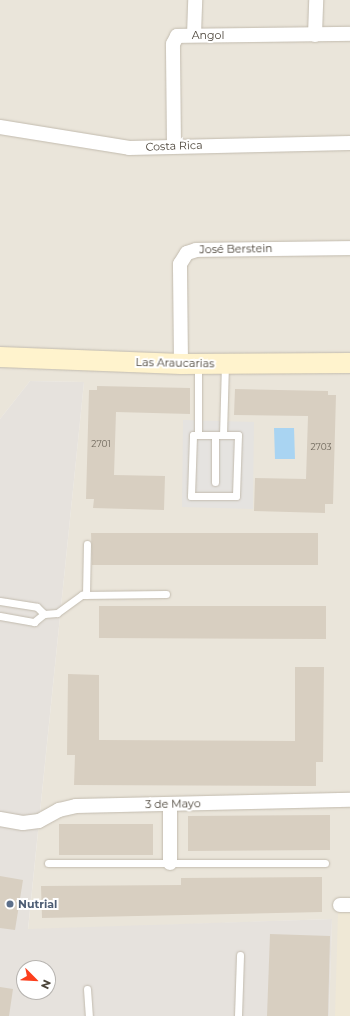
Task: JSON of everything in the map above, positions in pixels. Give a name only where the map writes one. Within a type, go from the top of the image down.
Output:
[{"type":"street","points":[[194,35],[195,0]]},
{"type":"street","points":[[315,34],[316,0]]},
{"type":"street","name":"Angol","points":[[174,146],[174,41],[180,35],[350,34]]},
{"type":"street","name":"Costa Rica","points":[[0,127],[114,146],[350,143]]},
{"type":"street","name":"José Berstein","points":[[190,364],[180,264],[187,253],[196,250],[350,248]]},
{"type":"street","name":"Las Araucarias","points":[[0,357],[190,364],[350,362]]},
{"type":"street","name":"3 de Mayo","points":[[0,819],[23,823],[39,821],[59,810],[76,806],[350,800]]},
{"type":"street","points":[[170,804],[170,863]]},
{"type":"lane","points":[[190,364],[198,435]]},
{"type":"lane","points":[[223,435],[225,364]]},
{"type":"lane","points":[[193,435],[198,435],[238,435],[236,496],[191,496],[193,435]]},
{"type":"lane","points":[[215,435],[215,482]]},
{"type":"lane","points":[[86,595],[87,544]]},
{"type":"lane","points":[[0,616],[34,622],[44,614],[57,613],[86,595],[166,594]]},
{"type":"lane","points":[[0,601],[37,607],[44,614]]},
{"type":"lane","points":[[48,863],[325,863]]},
{"type":"lane","points":[[238,1016],[240,955]]},
{"type":"lane","points":[[87,989],[89,1016]]},
{"type":"shaded area","points":[[0,0],[350,0],[350,1016],[329,1016],[332,919],[28,930],[84,382],[30,381],[0,419]]},
{"type":"shaded area","points":[[30,381],[84,382],[28,929],[332,919],[329,1016],[0,1016],[0,419]]},
{"type":"shaded area","points":[[183,420],[254,422],[253,509],[182,507]]},
{"type":"shaded area","points":[[338,913],[350,913],[350,1016],[335,1016]]},
{"type":"water","points":[[274,428],[294,428],[295,459],[275,459]]},
{"type":"building","points":[[97,386],[190,388],[190,414],[116,412],[114,475],[165,476],[164,510],[93,508],[94,499],[86,499],[89,390],[97,390]]},
{"type":"building","points":[[235,389],[328,391],[328,395],[336,395],[333,504],[325,504],[325,513],[254,511],[255,478],[306,479],[308,416],[234,415]]},
{"type":"building","points":[[91,533],[318,533],[318,565],[92,565]]},
{"type":"building","points":[[99,606],[326,606],[326,639],[99,638]]},
{"type":"building","points":[[295,667],[324,667],[323,762],[316,762],[316,786],[74,785],[75,755],[67,755],[68,674],[99,675],[99,740],[295,741]]},
{"type":"building","points":[[330,815],[330,850],[188,851],[188,816]]},
{"type":"building","points":[[59,824],[153,824],[153,855],[59,855]]},
{"type":"building","name":"Nutrial","points":[[0,876],[23,880],[15,930],[0,928]]},
{"type":"building","points":[[322,877],[322,912],[42,918],[41,886],[181,885],[181,878]]},
{"type":"building","points":[[270,934],[330,936],[328,1016],[267,1016]]},
{"type":"building","points":[[0,987],[13,989],[9,1016],[0,1016]]},
{"type":"place","name":"Nutrial","points":[[10,904]]}]
